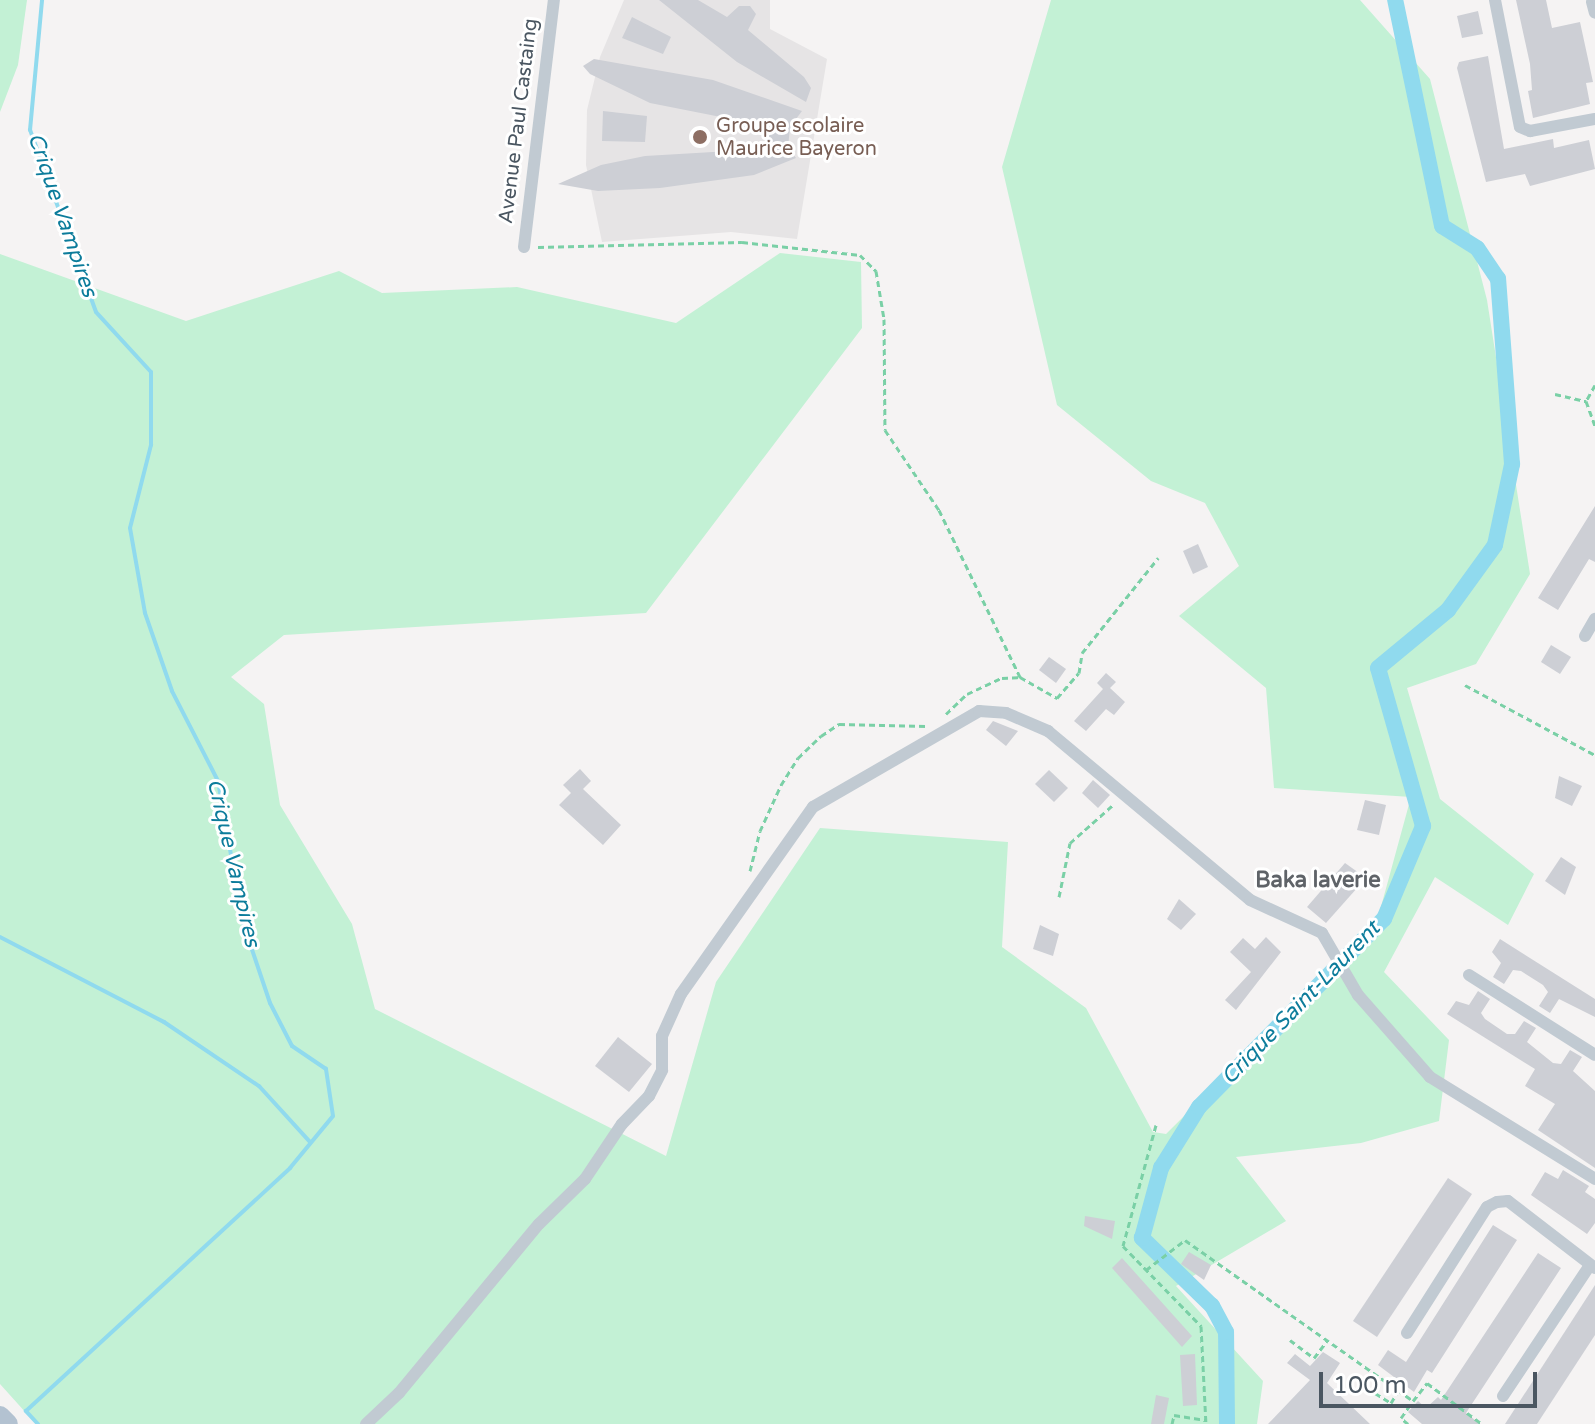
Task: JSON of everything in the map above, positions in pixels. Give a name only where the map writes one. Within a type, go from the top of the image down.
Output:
[{"type":"main road","points":[[0,1416],[8,1424]]},
{"type":"street","name":"Avenue Paul Castaing","points":[[524,247],[554,0]]},
{"type":"street","points":[[1495,0],[1520,127],[1536,131],[1595,119]]},
{"type":"street","points":[[1585,636],[1595,619]]},
{"type":"street","points":[[366,1424],[399,1393],[539,1224],[585,1179],[622,1124],[649,1096],[662,1070],[662,1036],[681,994],[813,807],[979,711],[1006,713],[1048,731],[1125,792],[1250,900],[1322,933],[1358,995],[1406,1054],[1430,1077],[1515,1126],[1595,1179]]},
{"type":"street","points":[[1469,975],[1595,1055]]},
{"type":"street","points":[[1407,1333],[1487,1207],[1508,1201],[1593,1266],[1503,1396]]},
{"type":"path","points":[[524,247],[742,242],[860,255],[876,271],[884,319],[885,430],[939,510],[1020,677]]},
{"type":"path","points":[[1595,385],[1586,401],[1595,426]]},
{"type":"path","points":[[1555,394],[1586,401]]},
{"type":"path","points":[[939,719],[967,694],[1002,678],[1020,677],[1057,698],[1079,673],[1082,653],[1158,558]]},
{"type":"path","points":[[1465,685],[1595,755]]},
{"type":"path","points":[[746,901],[760,831],[798,758],[821,736],[839,724],[930,726]]},
{"type":"path","points":[[1059,897],[1070,843],[1125,792]]},
{"type":"path","points":[[1156,1125],[1123,1246],[1201,1326],[1206,1422],[1174,1415],[1172,1424]]},
{"type":"path","points":[[1146,1270],[1185,1240],[1413,1401]]},
{"type":"path","points":[[1290,1340],[1314,1358],[1327,1341]]},
{"type":"path","points":[[1408,1424],[1401,1418],[1427,1383],[1482,1424]]},
{"type":"path","points":[[1375,1393],[1391,1403],[1398,1391]]},
{"type":"shaded area","name":"Groupe scolaire Maurice Bayeron","points":[[624,0],[770,0],[770,29],[827,59],[797,239],[731,232],[602,242],[586,165],[587,110],[600,57]]},
{"type":"green space","points":[[0,0],[27,0],[18,65],[0,112]]},
{"type":"green space","points":[[1051,0],[1360,0],[1430,79],[1487,300],[1530,574],[1476,664],[1407,688],[1440,799],[1534,874],[1508,925],[1435,877],[1384,972],[1449,1040],[1439,1121],[1361,1143],[1236,1157],[1286,1221],[1176,1286],[1263,1381],[1257,1424],[36,1424],[0,1384],[0,254],[186,321],[339,271],[382,293],[517,287],[676,323],[780,253],[861,262],[862,328],[646,613],[284,635],[231,677],[264,704],[280,805],[352,924],[375,1009],[666,1156],[716,982],[820,828],[1008,842],[1002,947],[1086,1008],[1153,1132],[1166,1134],[1376,925],[1411,797],[1274,788],[1266,688],[1179,616],[1239,566],[1205,503],[1151,481],[1057,405],[1002,167]]},
{"type":"building","points":[[659,0],[698,0],[727,17],[739,6],[750,6],[756,14],[748,30],[804,77],[811,88],[806,102],[737,62]]},
{"type":"building","points":[[1516,0],[1546,0],[1552,28],[1580,22],[1593,82],[1586,83],[1590,104],[1533,118],[1528,91],[1532,90],[1530,64]]},
{"type":"building","points":[[1478,11],[1483,34],[1462,38],[1457,16]]},
{"type":"building","points":[[632,17],[671,37],[663,54],[622,38]]},
{"type":"building","points":[[1488,56],[1504,149],[1553,139],[1554,148],[1589,140],[1595,169],[1530,186],[1525,174],[1486,182],[1457,68],[1459,62]]},
{"type":"building","points":[[594,59],[713,80],[802,111],[790,127],[788,148],[796,158],[754,175],[660,188],[598,191],[558,184],[601,165],[645,156],[765,149],[766,126],[650,103],[590,74],[583,66]]},
{"type":"building","points":[[603,111],[647,116],[645,142],[602,141]]},
{"type":"building","points":[[1595,506],[1595,562],[1589,559],[1558,610],[1538,598]]},
{"type":"building","points":[[1198,544],[1208,567],[1193,574],[1183,551]]},
{"type":"building","points":[[1551,645],[1571,657],[1560,674],[1541,662]]},
{"type":"building","points":[[1049,657],[1066,669],[1056,683],[1039,670]]},
{"type":"building","points":[[1106,673],[1116,682],[1110,688],[1125,702],[1114,715],[1106,709],[1086,731],[1074,721],[1103,689],[1097,683]]},
{"type":"building","points":[[993,721],[1018,731],[1006,746],[986,730]]},
{"type":"building","points":[[580,769],[591,781],[583,789],[621,825],[603,845],[559,805],[571,793],[563,785]]},
{"type":"building","points":[[1049,770],[1068,788],[1054,802],[1035,784]]},
{"type":"building","points":[[1559,776],[1582,786],[1572,806],[1555,798]]},
{"type":"building","points":[[1093,780],[1110,795],[1098,808],[1082,793]]},
{"type":"building","points":[[1365,800],[1386,805],[1379,835],[1357,830]]},
{"type":"building","points":[[1561,857],[1576,867],[1565,895],[1545,881]]},
{"type":"building","points":[[1345,863],[1366,878],[1326,923],[1307,907]]},
{"type":"building","points":[[1179,899],[1196,914],[1181,930],[1167,919]]},
{"type":"building","points":[[1040,925],[1059,934],[1053,956],[1033,949]]},
{"type":"building","points":[[1266,937],[1281,952],[1236,1010],[1225,1000],[1251,972],[1230,952],[1243,938],[1255,949]]},
{"type":"building","points":[[1500,939],[1595,999],[1595,1017],[1559,999],[1550,1013],[1539,1006],[1548,992],[1543,985],[1521,971],[1513,970],[1504,984],[1493,977],[1501,963],[1492,952]]},
{"type":"building","points":[[1478,991],[1490,999],[1481,1013],[1485,1019],[1507,1034],[1515,1034],[1524,1021],[1536,1028],[1527,1042],[1553,1063],[1561,1064],[1570,1050],[1582,1057],[1573,1071],[1595,1091],[1595,1168],[1538,1130],[1555,1104],[1525,1086],[1535,1069],[1447,1014],[1456,1001],[1469,1005]]},
{"type":"building","points":[[618,1037],[652,1064],[629,1092],[595,1066]]},
{"type":"building","points":[[1563,1170],[1589,1186],[1585,1192],[1595,1199],[1595,1223],[1587,1234],[1531,1195],[1545,1172],[1558,1179]]},
{"type":"building","points":[[1448,1178],[1472,1194],[1377,1337],[1353,1321]]},
{"type":"building","points":[[1085,1216],[1115,1221],[1112,1239],[1084,1226]]},
{"type":"building","points":[[1493,1225],[1517,1240],[1432,1373],[1427,1370],[1414,1392],[1378,1365],[1388,1350],[1406,1362]]},
{"type":"building","points":[[1189,1252],[1211,1265],[1204,1280],[1181,1264]]},
{"type":"building","points":[[1538,1253],[1561,1268],[1466,1413],[1480,1424],[1422,1424],[1408,1412],[1418,1401],[1426,1408],[1438,1397],[1441,1400]]},
{"type":"building","points":[[1122,1258],[1192,1336],[1182,1347],[1112,1268]]},
{"type":"building","points":[[1595,1285],[1595,1335],[1537,1424],[1505,1424]]},
{"type":"building","points":[[1323,1352],[1340,1363],[1327,1383],[1370,1424],[1268,1424],[1310,1380],[1287,1363],[1295,1354],[1310,1366]]},
{"type":"building","points":[[1195,1354],[1197,1405],[1183,1406],[1180,1355]]},
{"type":"building","points":[[1156,1395],[1169,1398],[1164,1424],[1151,1424]]},
{"type":"waterway","name":"Crique Vampires","points":[[38,1424],[26,1411],[290,1168],[333,1116],[326,1069],[292,1046],[270,1003],[243,923],[218,781],[172,691],[145,613],[130,528],[151,445],[151,372],[96,312],[30,130],[42,0]]},
{"type":"waterway","name":"Crique Saint-Laurent","points":[[1227,1424],[1226,1332],[1212,1306],[1142,1238],[1161,1168],[1199,1107],[1384,919],[1423,826],[1378,668],[1448,610],[1495,545],[1512,464],[1498,279],[1477,248],[1442,226],[1395,0]]},
{"type":"waterway","points":[[0,937],[164,1022],[259,1086],[310,1142]]},
{"type":"place","name":"Groupe scolaire Maurice Bayeron","points":[[700,137]]},
{"type":"district","name":"Baka laverie","points":[[1318,881]]}]
